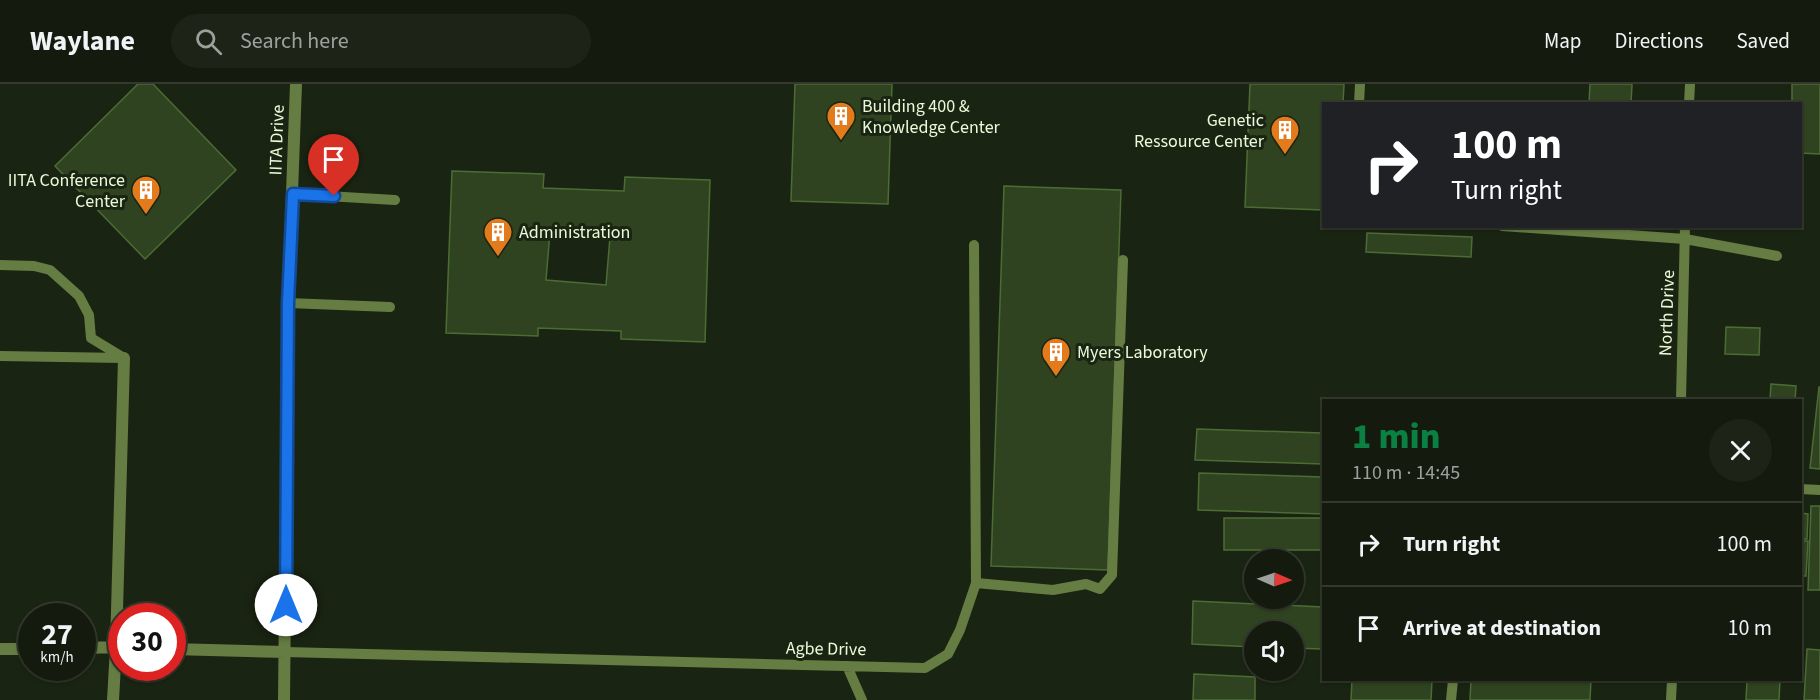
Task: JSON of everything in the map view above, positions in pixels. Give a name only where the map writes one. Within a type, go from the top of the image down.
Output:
[{"type":"street","name":"IITA Drive","points":[[284,700],[288,303],[296,84]]},
{"type":"street","points":[[120,603],[124,358]]},
{"type":"street","points":[[0,649],[18,649]]},
{"type":"street","points":[[186,649],[285,652]]},
{"type":"street","points":[[113,700],[115,681]]},
{"type":"lane","points":[[1359,102],[1360,84]]},
{"type":"lane","points":[[1689,84],[1689,102]]},
{"type":"lane","points":[[293,194],[395,200]]},
{"type":"lane","points":[[1530,228],[1685,239],[1777,256]]},
{"type":"lane","name":"North Drive","points":[[1681,399],[1685,228]]},
{"type":"lane","name":"Agbe Drive","points":[[285,652],[925,668],[948,654],[960,630],[976,583],[974,245]]},
{"type":"lane","points":[[976,583],[1053,590],[1086,584],[1100,588],[1112,575],[1123,260]]},
{"type":"lane","points":[[0,265],[34,266],[50,270],[79,296],[89,315],[91,339],[124,358]]},
{"type":"lane","points":[[288,303],[390,307]]},
{"type":"lane","points":[[0,356],[124,358]]},
{"type":"lane","points":[[1802,489],[1820,490]]},
{"type":"lane","points":[[847,666],[862,700]]},
{"type":"lane","points":[[1452,700],[1453,681]]},
{"type":"lane","points":[[1671,700],[1672,681]]},
{"type":"building","name":"IITA Conference Center","points":[[138,84],[153,84],[236,170],[145,259],[55,166]]},
{"type":"building","name":"Building 400 & Knowledge Center","points":[[795,84],[892,84],[888,204],[791,201]]},
{"type":"building","name":"Genetic Ressource Center","points":[[1250,84],[1344,84],[1343,102],[1322,102],[1322,210],[1245,207]]},
{"type":"building","points":[[1590,84],[1632,84],[1631,102],[1589,102]]},
{"type":"building","points":[[1792,84],[1820,84],[1820,154],[1802,153],[1802,102],[1792,102]]},
{"type":"building","name":"Administration","points":[[452,171],[544,174],[543,188],[624,191],[625,177],[710,180],[705,342],[621,339],[621,331],[538,328],[538,336],[446,333]],"holes":[[[550,232],[610,237],[606,285],[546,280]]]},
{"type":"building","name":"Myers Laboratory","points":[[1004,186],[1121,190],[1108,570],[991,566]]},
{"type":"building","points":[[1367,233],[1472,237],[1471,257],[1366,252]]},
{"type":"building","points":[[1726,327],[1760,328],[1759,355],[1725,354]]},
{"type":"building","points":[[1771,384],[1796,386],[1795,399],[1770,399]]},
{"type":"building","points":[[1820,387],[1820,469],[1810,468]]},
{"type":"building","points":[[1197,429],[1322,433],[1322,464],[1195,460]]},
{"type":"building","points":[[1199,473],[1322,477],[1322,514],[1198,510]]},
{"type":"building","points":[[1811,506],[1820,506],[1820,590],[1808,590]]},
{"type":"building","points":[[1802,513],[1808,514],[1807,539],[1802,539]]},
{"type":"building","points":[[1224,518],[1322,518],[1322,550],[1224,550]]},
{"type":"building","points":[[1802,541],[1808,541],[1806,576],[1802,576]]},
{"type":"building","points":[[1193,601],[1244,603],[1244,609],[1322,607],[1322,649],[1304,648],[1304,621],[1244,621],[1244,647],[1192,644]]},
{"type":"building","points":[[1807,649],[1820,650],[1820,700],[1804,700]]},
{"type":"building","points":[[1194,674],[1244,676],[1244,681],[1255,681],[1255,700],[1193,700]]},
{"type":"building","points":[[1352,681],[1432,681],[1431,700],[1351,700]]},
{"type":"building","points":[[1471,681],[1591,681],[1590,700],[1470,700]]},
{"type":"building","points":[[1747,681],[1780,681],[1779,700],[1746,700]]},
{"type":"place","name":"Building 400 & Knowledge Center","points":[[841,142]]},
{"type":"place","name":"Genetic Ressource Center","points":[[1285,156]]},
{"type":"place","name":"IITA Conference Center","points":[[146,216]]},
{"type":"place","name":"Administration","points":[[498,258]]},
{"type":"place","name":"Myers Laboratory","points":[[1056,378]]},
{"type":"route","points":[[286,605],[288,303],[293,194],[334,196]]}]
